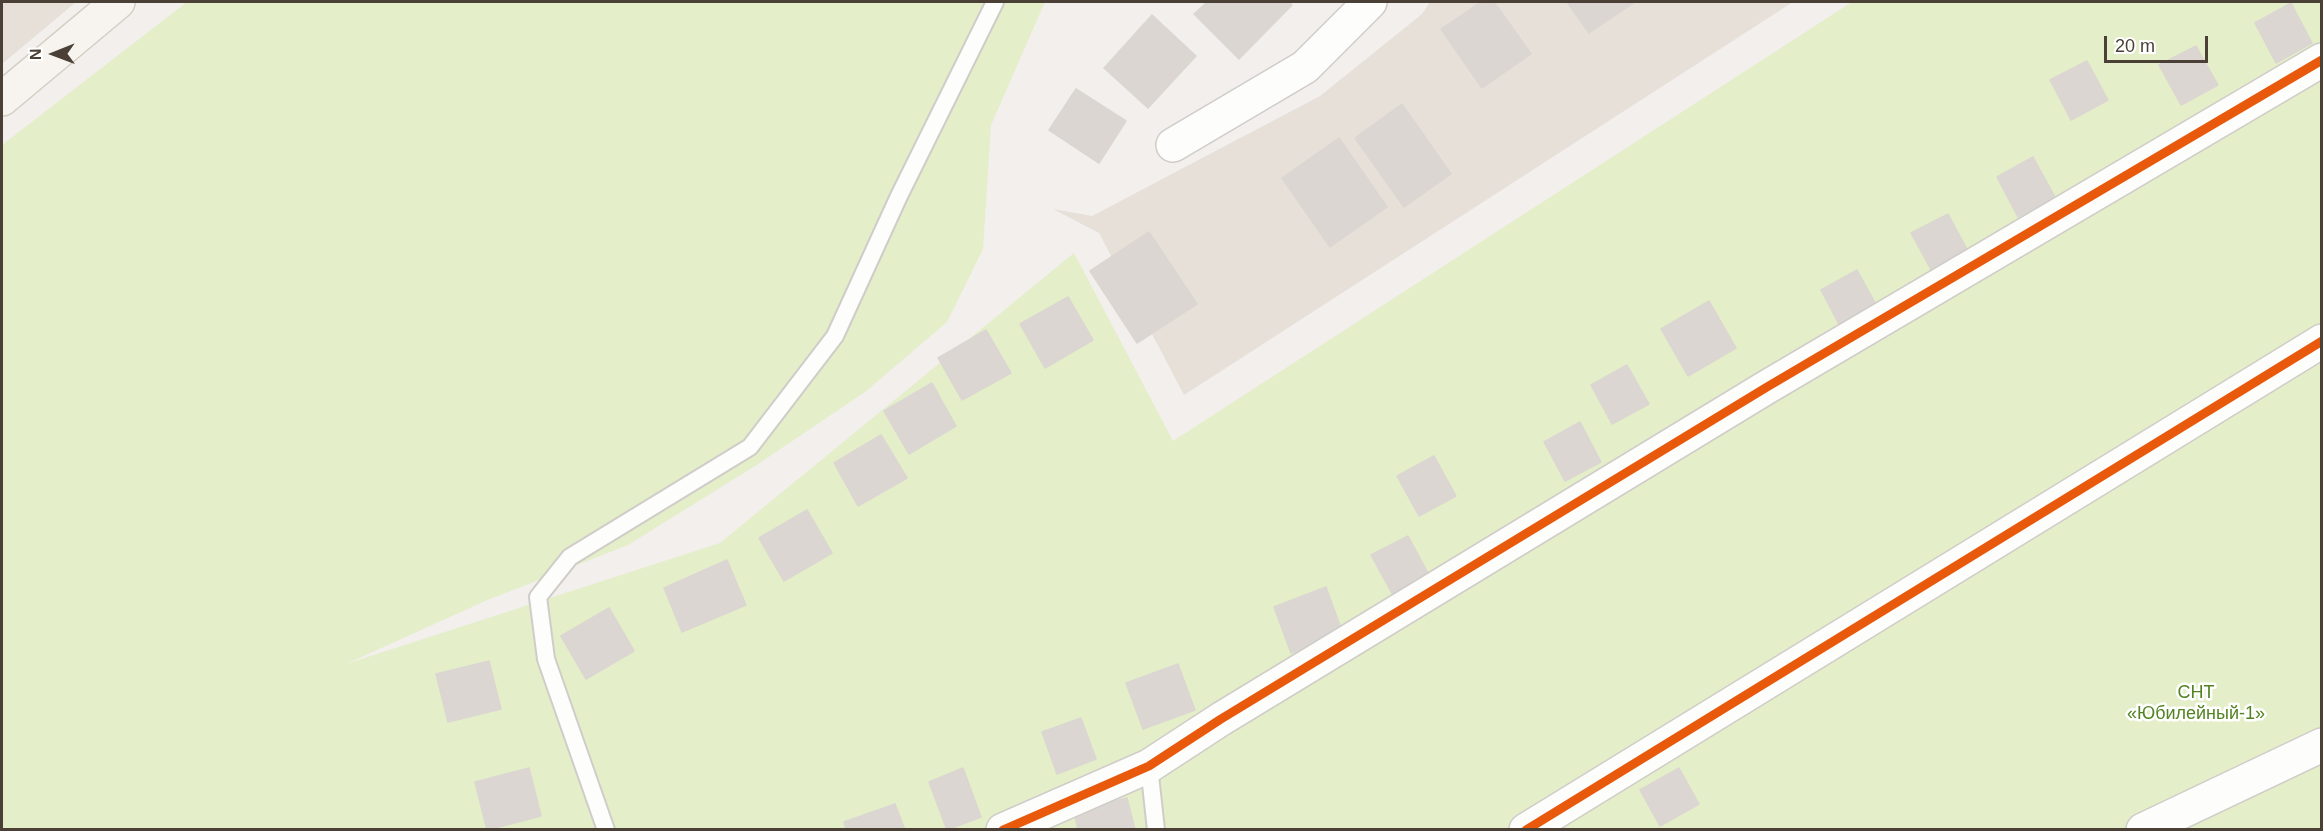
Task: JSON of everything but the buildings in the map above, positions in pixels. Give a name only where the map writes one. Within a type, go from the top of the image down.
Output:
[{"type":"street","points":[[2,99],[118,2]]},
{"type":"street","points":[[1173,145],[1305,68],[1370,2]]},
{"type":"street","points":[[1003,830],[1149,766],[1221,719],[1767,387],[2322,60]]},
{"type":"street","points":[[1526,830],[2322,341]]},
{"type":"street","points":[[2143,830],[2322,745]]},
{"type":"lane","points":[[606,830],[546,659],[538,597],[570,557],[750,447],[835,336],[899,196],[996,2]]},
{"type":"lane","points":[[1149,766],[1156,830]]},
{"type":"shaded area","points":[[2,2],[76,2],[2,64]]},
{"type":"shaded area","points":[[1430,2],[1793,2],[1184,395],[1099,233],[1053,209],[1092,216],[1320,96],[1422,14]]},
{"type":"green space","name":"СНТ «Юбилейный-1»","points":[[187,2],[1045,2],[991,125],[983,249],[947,322],[865,392],[755,466],[628,545],[485,601],[346,664],[720,543],[1074,253],[1173,441],[1852,2],[2321,2],[2321,829],[2,829],[2,145]]},
{"type":"cycle path","points":[[1003,830],[1149,766],[1221,719],[1767,387],[2322,60]]},
{"type":"cycle path","points":[[1526,830],[2322,341]]}]
